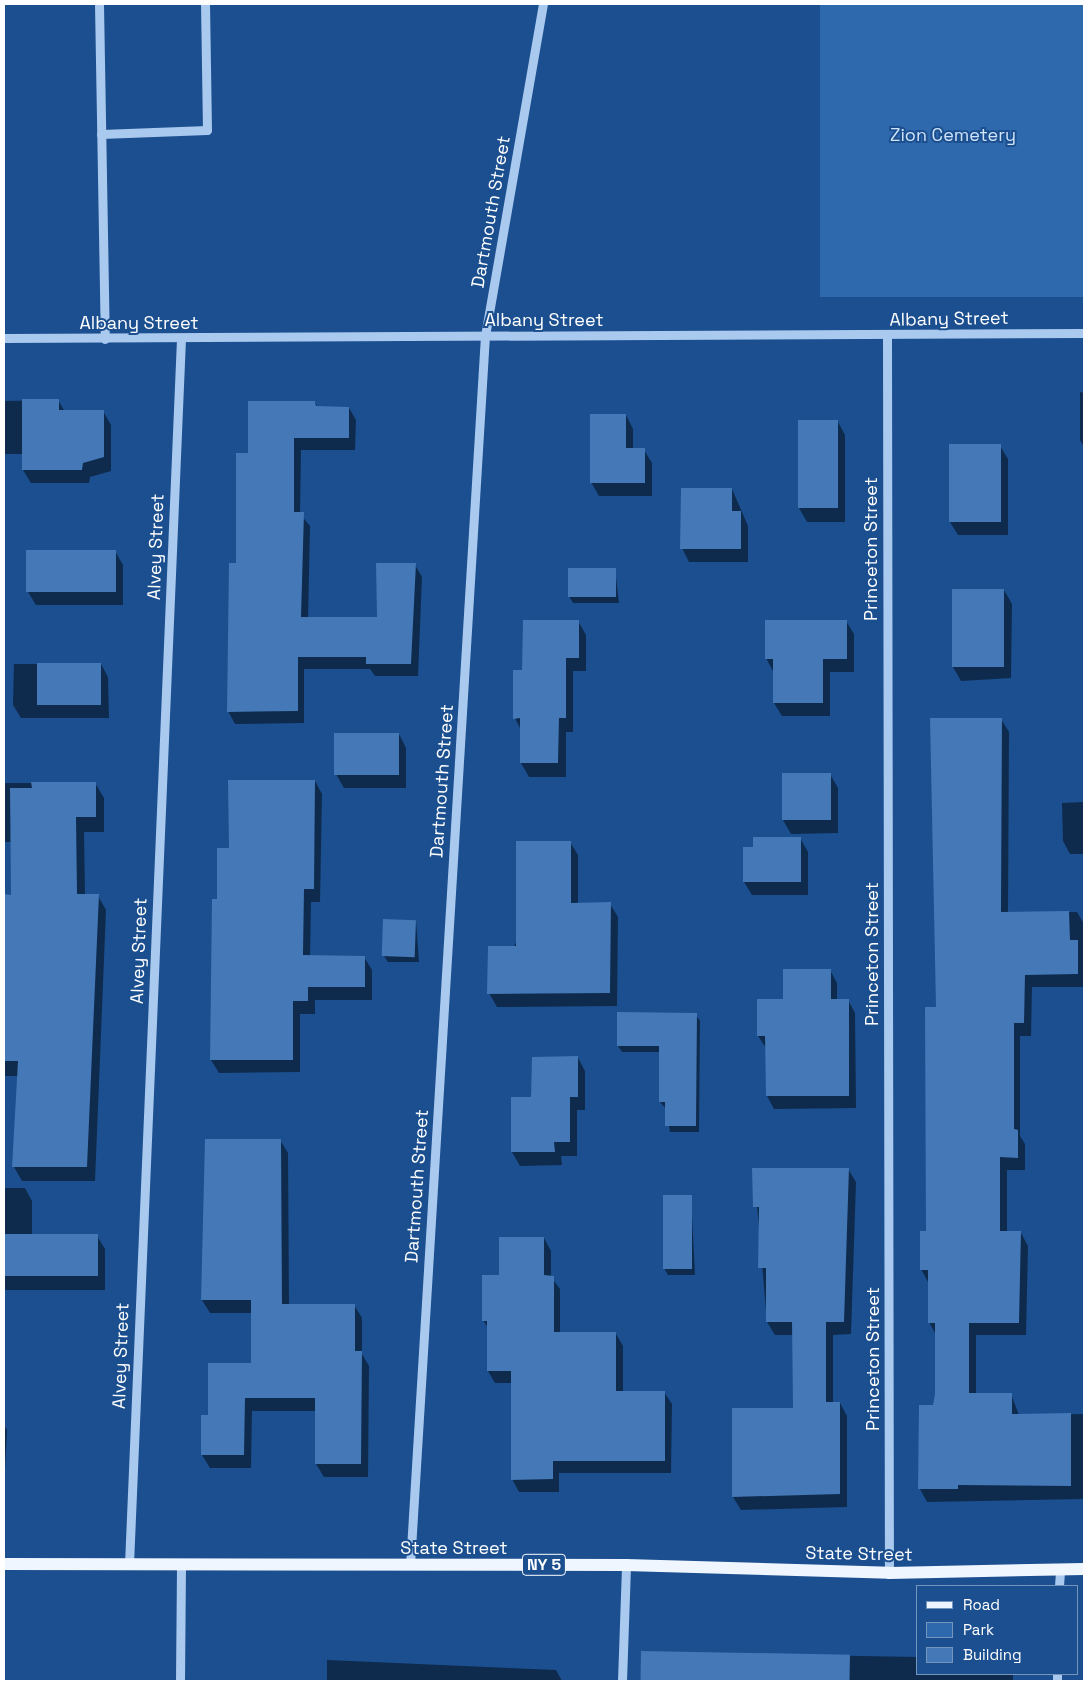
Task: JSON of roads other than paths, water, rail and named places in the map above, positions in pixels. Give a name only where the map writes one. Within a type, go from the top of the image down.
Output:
[{"type":"main road","name":"State Street","points":[[4,1564],[626,1565],[889,1573],[1084,1570]]},
{"type":"street","points":[[99,4],[105,339]]},
{"type":"street","points":[[101,134],[207,130],[205,4]]},
{"type":"street","name":"Dartmouth Street","points":[[410,1565],[486,336],[543,4]]},
{"type":"street","name":"Albany Street","points":[[4,338],[181,340],[486,336],[887,336],[1084,333]]},
{"type":"street","name":"Princeton Street","points":[[887,336],[889,1573]]},
{"type":"street","name":"Alvey Street","points":[[129,1564],[181,340]]},
{"type":"street","points":[[180,1681],[181,1564]]},
{"type":"street","points":[[622,1681],[626,1565]]},
{"type":"street","points":[[1059,1585],[1060,1570]]},
{"type":"park label","name":"Zion Cemetery","points":[[953,135]]}]
